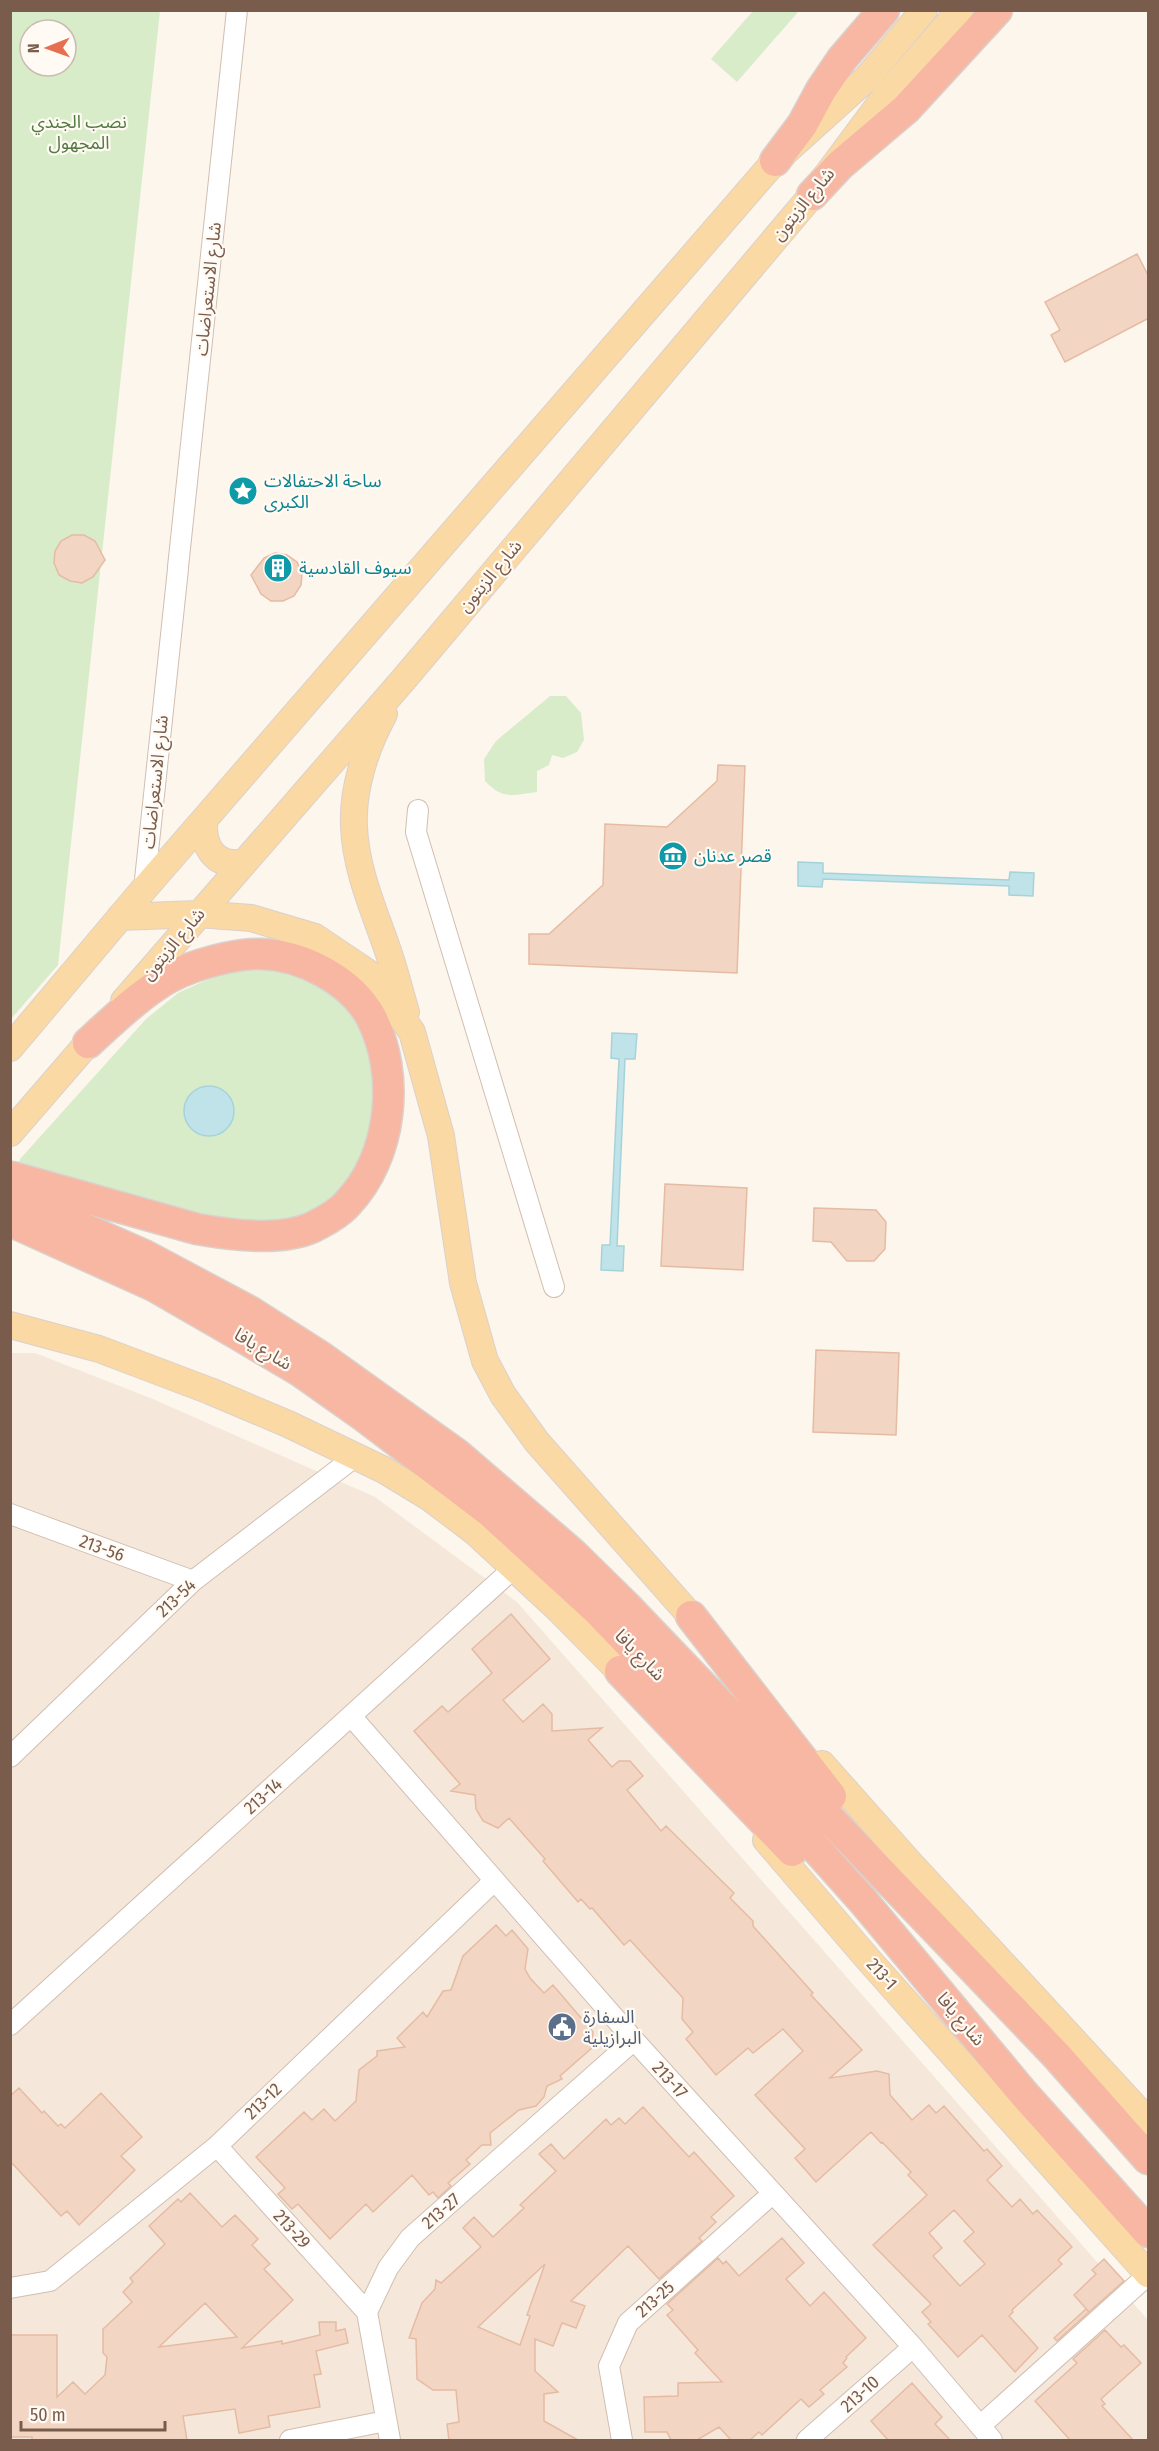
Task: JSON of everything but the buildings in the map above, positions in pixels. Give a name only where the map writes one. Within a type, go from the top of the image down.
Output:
[{"type":"highway","points":[[775,160],[802,125],[821,90],[842,59],[884,10]]},
{"type":"highway","points":[[812,195],[840,165],[906,109],[997,10]]},
{"type":"highway","points":[[11,1187],[227,1235],[271,1236],[312,1228],[346,1205],[366,1178],[380,1149],[387,1122],[388,1089],[384,1052],[370,1017],[350,990],[297,959],[261,954],[208,962],[169,978],[125,1010],[88,1043]]},
{"type":"highway","name":"شارع يافا","points":[[11,1187],[249,1311],[321,1357],[449,1449],[503,1492],[572,1553],[627,1607],[1055,2054],[1149,2159]]},
{"type":"highway","name":"شارع يافا","points":[[10,1221],[154,1286],[300,1371],[366,1416],[489,1511],[597,1610],[686,1703],[863,1901],[1024,2094],[1149,2232]]},
{"type":"highway","points":[[691,1616],[817,1780],[915,1898],[1055,2054]]},
{"type":"highway","points":[[620,1671],[1024,2094]]},
{"type":"main road","points":[[10,1048],[144,889],[775,160],[866,79],[924,10]]},
{"type":"main road","name":"شارع الزيتون","points":[[10,1133],[404,679],[812,195],[884,98],[960,10]]},
{"type":"main road","points":[[801,136],[816,125],[828,121],[844,122],[847,138],[837,161]]},
{"type":"main road","points":[[404,679],[374,732],[358,783],[354,827],[362,877],[389,955],[441,1136],[463,1283],[485,1361],[503,1395],[537,1442],[909,1862],[1149,2121]]},
{"type":"main road","points":[[204,821],[203,836],[210,851],[224,862],[242,863]]},
{"type":"main road","points":[[120,917],[198,914],[251,918],[315,937],[370,974],[412,1032]]},
{"type":"main road","name":"213-1","points":[[10,1325],[99,1348],[210,1391],[356,1456],[430,1498],[475,1532],[620,1671],[867,1958],[1149,2275]]},
{"type":"street","name":"شارع الاستعراضات","points":[[144,889],[237,10]]},
{"type":"street","points":[[418,810],[416,832],[554,1287]]},
{"type":"street","name":"213-54","points":[[10,1757],[193,1581],[356,1456]]},
{"type":"street","name":"213-56","points":[[10,1514],[193,1581]]},
{"type":"street","name":"213-14","points":[[14,2016],[515,1568]]},
{"type":"street","name":"213-17","points":[[351,1716],[634,2040],[912,2347],[986,2433]]},
{"type":"street","name":"213-12","points":[[10,2288],[50,2282],[217,2146],[494,1881]]},
{"type":"street","name":"213-27","points":[[367,2312],[388,2268],[410,2238],[634,2040]]},
{"type":"street","name":"213-29","points":[[217,2146],[367,2312]]},
{"type":"street","name":"213-25","points":[[622,2440],[609,2366],[628,2323],[773,2193]]},
{"type":"street","points":[[986,2433],[1149,2275]]},
{"type":"street","points":[[290,2440],[388,2431],[367,2312]]},
{"type":"street","name":"213-10","points":[[807,2440],[912,2347]]},
{"type":"shaded area","points":[[11,1353],[35,1353],[153,1399],[375,1497],[517,1602],[1148,2320],[1148,2440],[11,2440]]},
{"type":"green space","name":"نصب الجندي المجهول","points":[[11,11],[160,11],[58,965],[11,1019]]},
{"type":"green space","points":[[753,11],[799,11],[737,82],[711,59]]},
{"type":"green space","points":[[550,696],[566,696],[581,713],[584,740],[577,752],[563,758],[552,755],[549,765],[537,771],[537,792],[509,795],[497,791],[485,781],[484,759],[496,741]]},
{"type":"green space","points":[[255,968],[302,978],[328,991],[351,1014],[366,1044],[374,1076],[375,1117],[359,1165],[332,1196],[309,1211],[283,1220],[270,1223],[238,1223],[188,1214],[19,1163],[20,1159],[146,1019],[178,993],[230,972]]},
{"type":"water","points":[[798,862],[823,863],[823,873],[1009,880],[1010,872],[1034,873],[1033,896],[1009,895],[1009,886],[823,879],[822,887],[798,886]]},
{"type":"water","points":[[612,1033],[637,1034],[635,1059],[625,1059],[617,1246],[624,1246],[623,1271],[601,1270],[602,1245],[610,1245],[619,1059],[611,1058]]},
{"type":"water","points":[[209,1086],[218,1088],[229,1097],[234,1111],[232,1120],[223,1131],[209,1136],[200,1134],[189,1125],[184,1111],[186,1102],[195,1091]]},
{"type":"place","name":"ساحة الاحتفالات الكبرى","points":[[243,491]]},
{"type":"place","name":"سيوف القادسية","points":[[278,568]]},
{"type":"place","name":"قصر عدنان","points":[[673,856]]},
{"type":"place","name":"السفارة البرازيلية","points":[[562,2027]]}]
